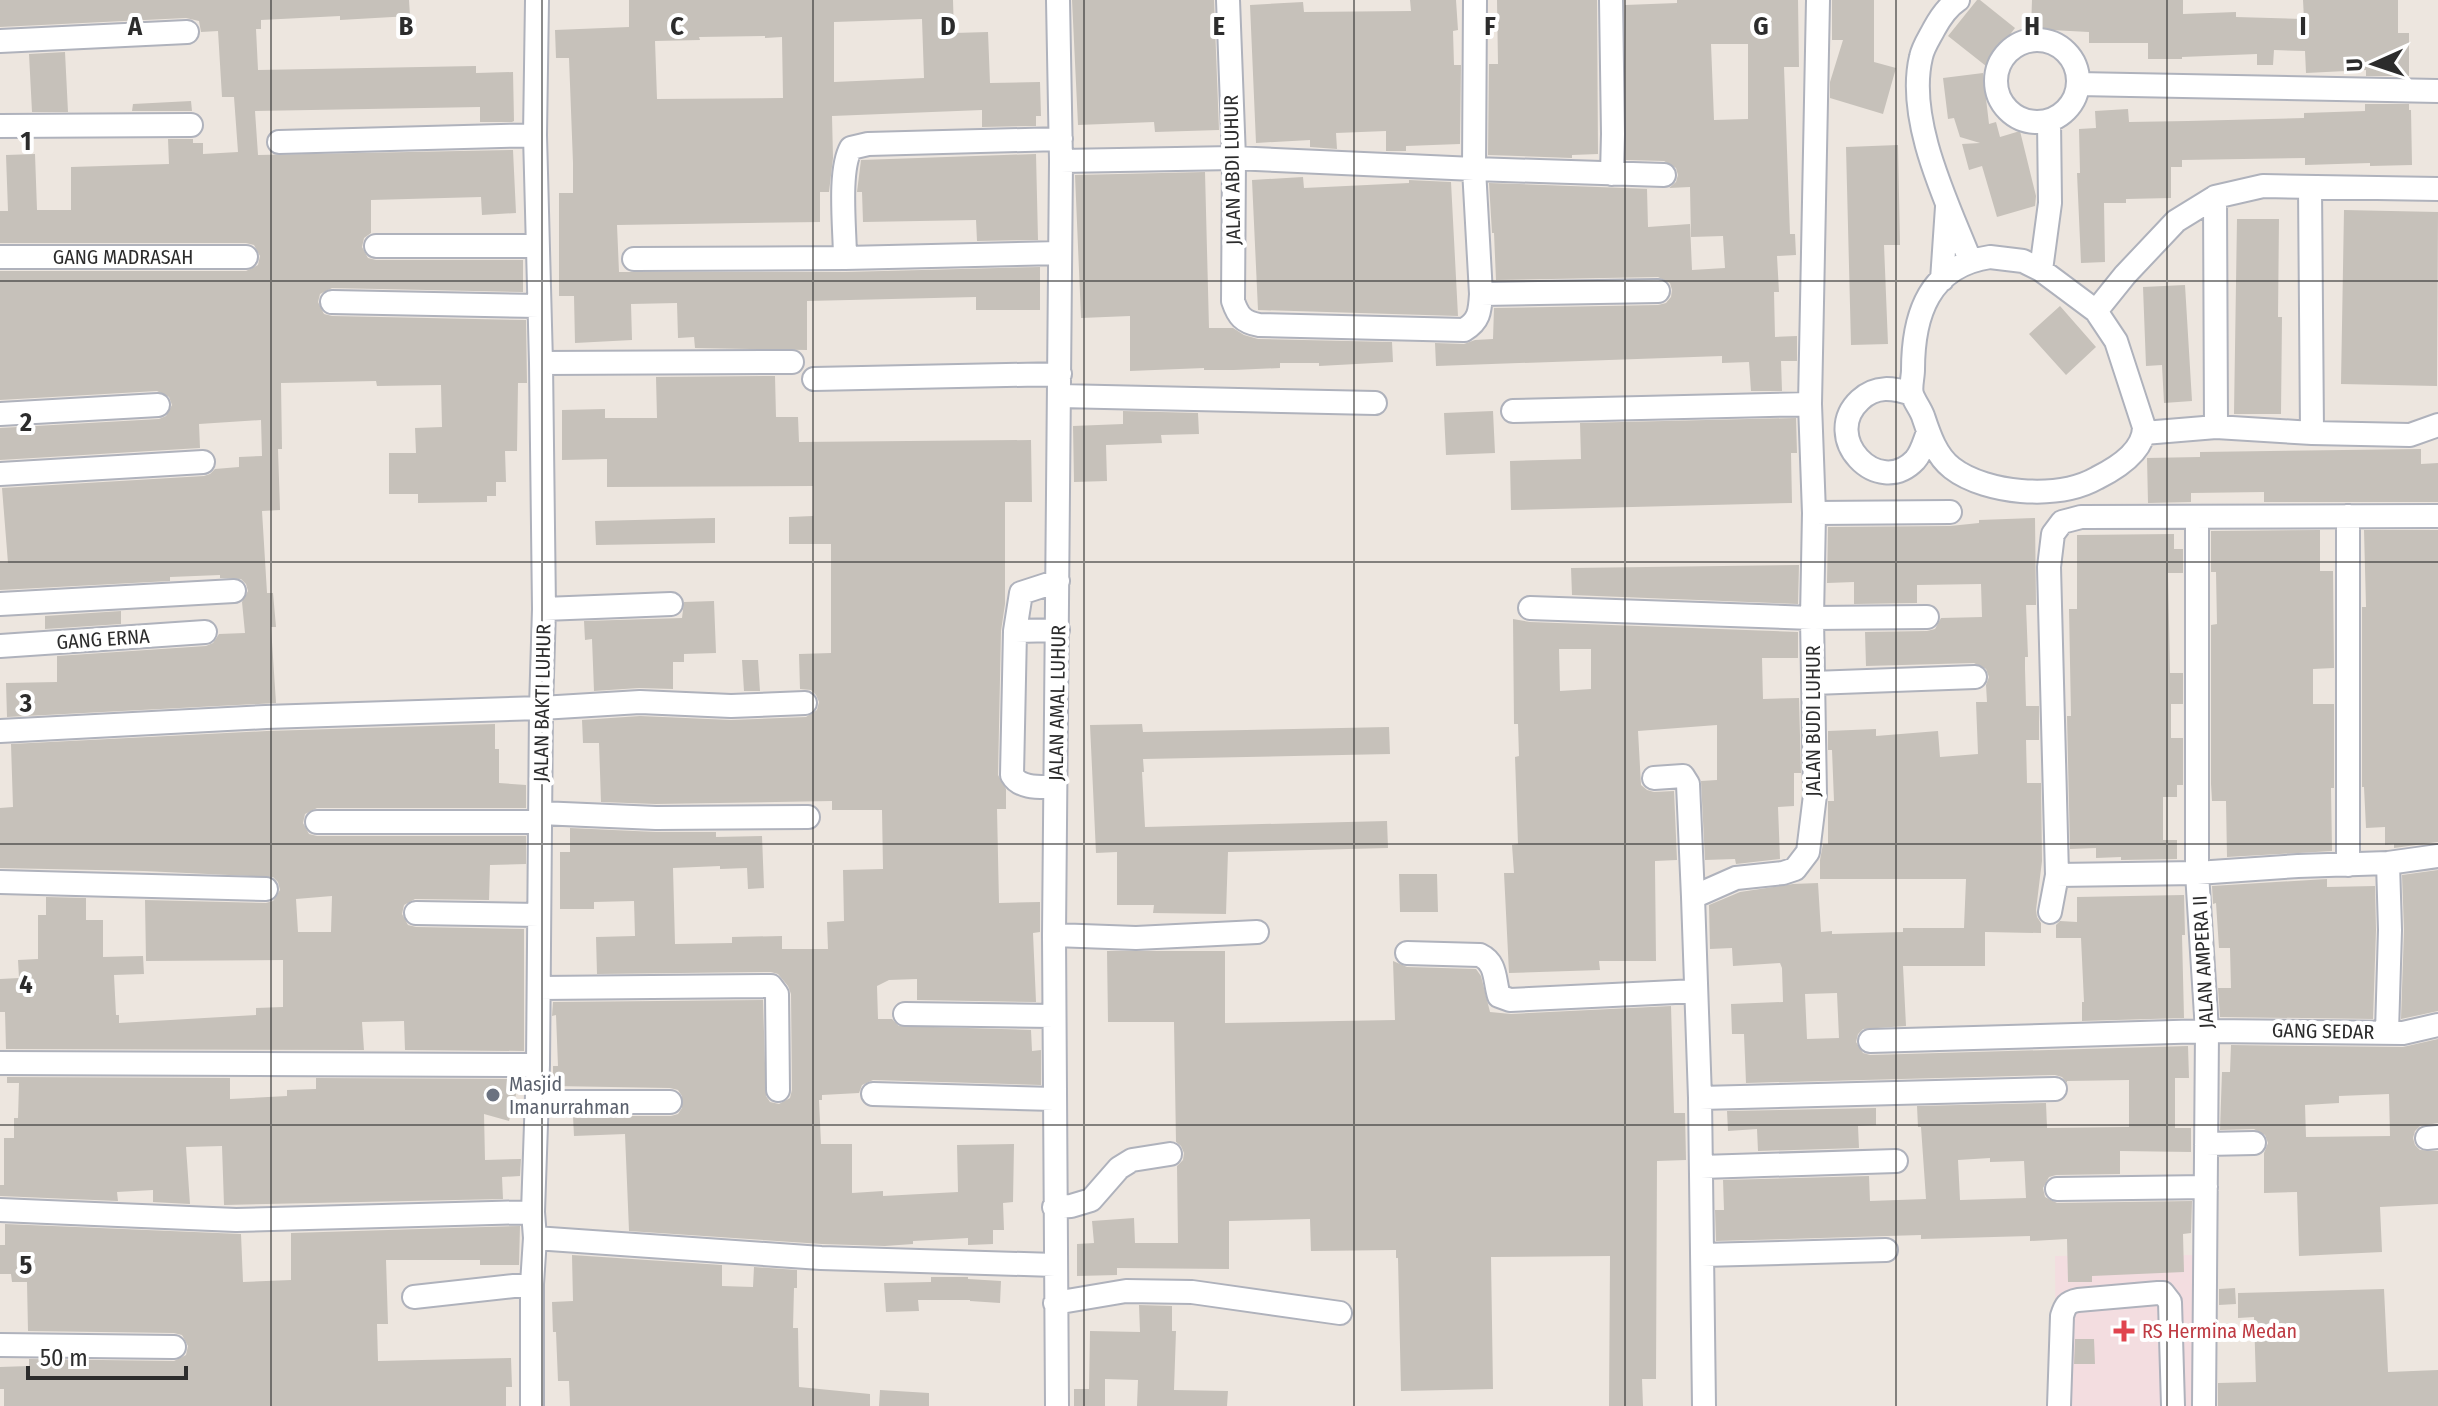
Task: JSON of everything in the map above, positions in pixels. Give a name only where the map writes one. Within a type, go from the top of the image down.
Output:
[{"type":"street","name":"JALAN BAKTI LUHUR","points":[[532,1406],[544,609],[535,135],[537,0]]},
{"type":"street","name":"JALAN AMAL LUHUR","points":[[1057,1406],[1054,935],[1060,385],[1058,0]]},
{"type":"street","name":"JALAN ABDI LUHUR","points":[[1228,0],[1234,158],[1233,301],[1236,312],[1246,322],[1259,325],[1464,330],[1480,313],[1481,294]]},
{"type":"street","points":[[1475,0],[1474,169],[1481,294],[1658,291]]},
{"type":"street","points":[[1611,0],[1612,174]]},
{"type":"street","name":"JALAN BUDI LUHUR","points":[[1693,897],[1736,878],[1795,869],[1808,852],[1815,795],[1814,513],[1810,404],[1818,0]]},
{"type":"street","points":[[1958,0],[1940,18],[1921,55],[1918,92],[1921,123],[1970,260]]},
{"type":"street","points":[[0,41],[187,32]]},
{"type":"street","points":[[2040,39],[2051,42],[2069,54],[2074,63],[2078,84],[2071,105],[2049,121],[2023,120],[2005,108],[1999,99],[1996,77],[2003,57],[2019,43],[2040,39]]},
{"type":"street","points":[[2078,84],[2438,91]]},
{"type":"street","points":[[2041,270],[2050,203],[2049,121]]},
{"type":"street","points":[[0,126],[191,125]]},
{"type":"street","points":[[279,142],[535,135]]},
{"type":"street","points":[[845,258],[846,158],[851,148],[868,144],[1664,175]]},
{"type":"street","points":[[2096,311],[2176,221],[2215,197],[2263,186],[2438,189]]},
{"type":"street","points":[[2310,187],[2312,433]]},
{"type":"street","points":[[2215,197],[2216,427]]},
{"type":"street","points":[[1942,280],[1947,202]]},
{"type":"street","points":[[376,246],[537,246]]},
{"type":"street","points":[[634,259],[1060,253]]},
{"type":"street","name":"GANG MADRASAH","points":[[0,257],[246,257]]},
{"type":"street","points":[[2001,258],[2023,261],[2041,270],[2096,311],[2116,341],[2144,433],[2137,447],[2111,471],[2088,483],[2063,490],[2038,492],[2004,488],[1970,478],[1952,468],[1941,456],[1912,394],[1918,319],[1924,303],[1942,280],[1970,260],[2001,258]]},
{"type":"street","points":[[332,302],[539,306]]},
{"type":"street","points":[[541,363],[792,362]]},
{"type":"street","points":[[814,379],[1060,385],[1375,403]]},
{"type":"street","points":[[1912,394],[1889,388],[1868,393],[1850,412],[1848,441],[1862,464],[1872,469],[1893,471],[1915,459],[1928,432]]},
{"type":"street","points":[[1513,411],[1810,404]]},
{"type":"street","points":[[0,414],[158,405]]},
{"type":"street","points":[[2144,433],[2216,427],[2410,435],[2438,425]]},
{"type":"street","points":[[0,474],[203,462]]},
{"type":"street","points":[[1814,513],[1950,512]]},
{"type":"street","points":[[2348,516],[2348,865]]},
{"type":"street","points":[[2050,912],[2057,875],[2049,567],[2053,534],[2062,522],[2081,517],[2438,516]]},
{"type":"street","name":"JALAN AMPERA II","points":[[2197,517],[2197,873],[2207,1031],[2204,1406]]},
{"type":"street","points":[[1055,787],[1022,785],[1012,775],[1015,631],[1021,593],[1058,581]]},
{"type":"street","points":[[0,604],[234,591]]},
{"type":"street","points":[[544,609],[671,604]]},
{"type":"street","points":[[1530,608],[1812,618],[1927,617]]},
{"type":"street","points":[[1015,631],[1058,630]]},
{"type":"street","name":"GANG ERNA","points":[[0,646],[205,632]]},
{"type":"street","points":[[1813,683],[1975,677]]},
{"type":"street","points":[[0,731],[640,702],[731,706],[805,703]]},
{"type":"street","points":[[1654,778],[1683,776],[1688,784],[1700,1098],[1704,1406]]},
{"type":"street","points":[[317,822],[808,817]]},
{"type":"street","points":[[2057,875],[2197,873],[2388,863],[2438,856]]},
{"type":"street","points":[[2387,1032],[2388,863]]},
{"type":"street","points":[[0,882],[266,889]]},
{"type":"street","points":[[416,913],[539,915]]},
{"type":"street","points":[[1054,935],[1136,938],[1257,932]]},
{"type":"street","points":[[1407,953],[1480,955],[1493,965],[1499,996],[1506,1000],[1696,991]]},
{"type":"street","points":[[539,988],[771,986],[777,994],[778,1090]]},
{"type":"street","points":[[905,1014],[1054,1016]]},
{"type":"street","name":"GANG SEDAR","points":[[1870,1041],[2207,1031],[2403,1033],[2438,1025]]},
{"type":"street","points":[[0,1063],[538,1065]]},
{"type":"street","points":[[1700,1098],[2055,1089]]},
{"type":"street","points":[[873,1094],[1054,1099]]},
{"type":"street","points":[[537,1102],[670,1102]]},
{"type":"street","points":[[2206,1144],[2254,1143]]},
{"type":"street","points":[[1054,1207],[1091,1200],[1119,1168],[1132,1160],[1170,1154]]},
{"type":"street","points":[[1701,1167],[1896,1161]]},
{"type":"street","points":[[2057,1189],[2206,1187]]},
{"type":"street","points":[[0,1210],[236,1220],[533,1212]]},
{"type":"street","points":[[535,1238],[821,1258],[1055,1265]]},
{"type":"street","points":[[1702,1255],[1886,1250]]},
{"type":"street","points":[[414,1297],[532,1284]]},
{"type":"street","points":[[1055,1303],[1126,1291],[1192,1292],[1340,1313]]},
{"type":"street","points":[[2059,1406],[2062,1316],[2066,1306],[2078,1300],[2163,1293],[2170,1302],[2173,1406]]},
{"type":"street","points":[[0,1345],[174,1347]]},
{"type":"shaded area","name":"RS Hermina Medan","points":[[2193,1255],[2192,1406],[2056,1406],[2055,1256]]},
{"type":"building","points":[[0,0],[409,0],[410,16],[261,20],[261,29],[256,29],[258,70],[476,66],[476,73],[513,72],[512,122],[480,122],[480,107],[255,111],[258,155],[513,150],[516,213],[482,215],[481,197],[371,200],[371,233],[364,238],[362,247],[368,258],[376,260],[523,260],[523,292],[332,288],[320,294],[318,302],[324,314],[332,316],[526,320],[527,383],[518,383],[517,451],[505,451],[506,482],[496,482],[496,496],[487,496],[487,502],[418,503],[418,494],[389,494],[389,453],[416,453],[415,428],[442,427],[441,385],[377,386],[376,381],[281,383],[282,449],[278,449],[280,510],[262,511],[267,593],[273,593],[276,627],[271,627],[276,703],[7,717],[6,683],[57,682],[57,656],[206,646],[213,643],[219,634],[245,633],[242,602],[248,591],[241,579],[220,578],[220,575],[170,577],[170,581],[0,590],[0,563],[8,563],[2,488],[204,476],[215,469],[239,467],[239,457],[262,456],[261,420],[199,424],[200,448],[0,460],[0,428],[159,419],[166,416],[172,405],[169,397],[157,391],[0,400],[0,271],[246,271],[258,265],[260,256],[254,245],[246,243],[0,243],[0,211],[8,211],[6,155],[35,154],[37,210],[71,210],[71,167],[169,164],[168,139],[193,139],[193,143],[203,143],[203,154],[238,152],[234,97],[222,97],[218,31],[201,32],[199,21],[186,18],[0,27]]},
{"type":"building","points":[[629,0],[953,0],[954,33],[988,32],[990,83],[1040,82],[1041,116],[1036,116],[1036,126],[982,127],[982,110],[832,116],[833,158],[829,192],[820,192],[820,222],[617,225],[619,272],[845,272],[1040,267],[1040,310],[976,310],[976,297],[807,301],[807,350],[695,348],[694,337],[678,338],[677,303],[631,304],[632,340],[575,343],[574,296],[559,296],[559,193],[573,193],[573,163],[569,58],[556,58],[555,30],[629,27]],"holes":[[[922,19],[924,78],[834,82],[834,22]],[[782,37],[783,98],[657,99],[655,41]]]},
{"type":"building","points":[[1072,0],[1214,0],[1219,130],[1155,132],[1154,122],[1078,125]]},
{"type":"building","points":[[1410,0],[1456,0],[1458,30],[1453,31],[1454,65],[1461,65],[1460,144],[1406,146],[1406,151],[1386,151],[1386,131],[1336,133],[1337,149],[1310,147],[1310,140],[1256,143],[1250,5],[1303,2],[1304,12],[1411,11]]},
{"type":"building","points":[[1497,0],[1597,0],[1598,154],[1572,155],[1572,158],[1488,155],[1489,64],[1498,64]]},
{"type":"building","points":[[1677,0],[1798,0],[1799,67],[1784,67],[1790,234],[1795,234],[1796,255],[1777,256],[1779,292],[1774,292],[1775,337],[1797,336],[1797,361],[1781,361],[1782,391],[1751,391],[1749,362],[1722,363],[1722,356],[1436,366],[1435,343],[1464,344],[1493,339],[1494,308],[1658,305],[1666,303],[1671,297],[1670,283],[1658,277],[1496,280],[1489,183],[1651,189],[1647,189],[1648,227],[1690,224],[1692,270],[1725,268],[1723,236],[1691,237],[1690,187],[1669,188],[1676,182],[1676,168],[1664,161],[1626,160],[1625,5],[1677,3]],"holes":[[[1711,44],[1748,44],[1748,119],[1714,120]]]},
{"type":"building","points":[[1832,0],[1874,0],[1874,62],[1896,68],[1883,114],[1830,98],[1830,82],[1843,40],[1832,40]]},
{"type":"building","points":[[1977,0],[2015,28],[1986,66],[1948,36]]},
{"type":"building","points":[[2032,0],[2183,0],[2183,14],[2236,12],[2236,17],[2304,19],[2303,0],[2398,0],[2398,33],[2409,33],[2409,76],[2366,76],[2366,70],[2306,73],[2305,51],[2274,50],[2273,65],[2257,65],[2257,54],[2148,59],[2148,43],[2089,43],[2089,32],[2031,29]]},
{"type":"building","points":[[65,52],[68,112],[32,112],[29,54]]},
{"type":"building","points":[[1983,73],[1989,124],[1996,122],[2000,137],[2020,131],[2036,196],[2035,206],[1997,217],[1982,166],[1969,170],[1962,144],[1980,143],[1960,137],[1954,118],[1948,119],[1943,78]]},
{"type":"building","points":[[191,101],[192,111],[132,111],[133,104]]},
{"type":"building","points":[[2365,104],[2409,104],[2412,165],[2305,165],[2305,158],[2182,160],[2182,167],[2171,167],[2171,198],[2104,203],[2105,262],[2081,263],[2077,173],[2080,173],[2079,129],[2096,128],[2095,111],[2128,109],[2129,122],[2304,118],[2304,113],[2365,111]]},
{"type":"building","points":[[1898,145],[1900,245],[1884,245],[1888,344],[1851,345],[1846,147]]},
{"type":"building","points":[[1036,154],[1038,240],[977,241],[976,220],[863,222],[862,192],[857,192],[861,160]]},
{"type":"building","points":[[1205,172],[1209,328],[1233,328],[1258,339],[1392,342],[1393,362],[1319,366],[1319,363],[1280,363],[1280,368],[1130,371],[1130,316],[1081,318],[1075,175]]},
{"type":"building","points":[[1303,177],[1304,188],[1409,183],[1409,180],[1451,182],[1458,316],[1258,310],[1252,180]]},
{"type":"building","points":[[2344,210],[2438,212],[2437,386],[2341,384]]},
{"type":"building","points":[[2237,219],[2279,219],[2281,414],[2234,414]]},
{"type":"building","points":[[2185,285],[2192,401],[2164,403],[2162,365],[2146,366],[2143,287]]},
{"type":"building","points":[[2060,306],[2096,347],[2066,375],[2029,334]]},
{"type":"building","points":[[775,376],[776,417],[798,417],[799,442],[1031,440],[1032,502],[1005,502],[1005,604],[1001,631],[998,775],[1006,789],[1006,809],[997,809],[999,903],[1040,902],[1040,932],[1033,933],[1036,1002],[917,1000],[917,979],[889,980],[877,986],[878,1019],[892,1019],[899,1026],[1031,1030],[1032,1051],[1041,1050],[1041,1085],[873,1080],[862,1085],[859,1093],[822,1095],[822,1100],[819,1100],[821,1144],[852,1144],[852,1193],[883,1191],[883,1196],[958,1192],[957,1145],[1014,1144],[1013,1202],[1003,1203],[1004,1230],[993,1230],[993,1244],[968,1245],[968,1238],[885,1246],[822,1244],[629,1231],[625,1134],[574,1136],[573,1116],[671,1116],[678,1114],[682,1108],[682,1096],[678,1090],[670,1088],[553,1086],[553,1066],[558,1066],[553,1002],[763,1000],[766,1096],[770,1102],[779,1104],[790,1098],[792,1090],[791,994],[778,974],[597,974],[596,937],[635,936],[634,901],[594,902],[594,909],[560,909],[560,852],[570,852],[570,828],[716,832],[716,837],[762,836],[764,888],[748,889],[747,868],[673,868],[675,944],[732,943],[732,937],[782,936],[782,949],[828,949],[827,922],[844,921],[843,870],[883,869],[882,810],[832,810],[832,801],[601,802],[599,743],[583,743],[582,720],[640,716],[731,720],[806,717],[817,710],[819,702],[816,695],[811,690],[800,689],[799,654],[831,653],[831,544],[789,544],[789,517],[813,516],[813,486],[607,487],[607,459],[562,460],[562,410],[605,409],[605,418],[657,418],[656,377]]},
{"type":"building","points":[[1123,411],[1198,413],[1199,434],[1161,435],[1162,443],[1106,445],[1107,481],[1074,482],[1073,426],[1123,424]]},
{"type":"building","points":[[1493,411],[1495,453],[1446,455],[1444,413]]},
{"type":"building","points":[[1796,418],[1797,453],[1791,453],[1792,503],[1511,510],[1510,461],[1581,459],[1580,423]]},
{"type":"building","points":[[2421,449],[2421,464],[2438,463],[2438,502],[2264,502],[2264,492],[2191,493],[2191,502],[2148,503],[2147,458],[2200,457],[2200,452]]},
{"type":"building","points":[[715,518],[715,543],[596,545],[595,521]]},
{"type":"building","points":[[2035,518],[2036,605],[2026,605],[2028,657],[2025,657],[2025,669],[2026,706],[2039,706],[2039,740],[2026,740],[2027,783],[2041,783],[2042,861],[2036,910],[2041,933],[1985,932],[1985,966],[1903,966],[1906,1026],[1863,1029],[1856,1042],[1863,1053],[1870,1055],[2188,1046],[2189,1078],[2175,1078],[2175,1128],[2191,1128],[2191,1152],[2120,1151],[2120,1174],[2056,1175],[2049,1177],[2043,1188],[2045,1197],[2057,1203],[2192,1201],[2191,1233],[2183,1234],[2184,1272],[2092,1276],[2092,1282],[2068,1282],[2067,1239],[2030,1241],[2030,1236],[1921,1239],[1921,1235],[1716,1241],[1715,1210],[1724,1210],[1723,1180],[1869,1176],[1870,1201],[1926,1199],[1917,1106],[2046,1103],[2047,1128],[2129,1127],[2129,1080],[2067,1083],[2055,1075],[1746,1083],[1744,1034],[1732,1034],[1731,1004],[1783,1002],[1782,968],[1780,963],[1733,966],[1732,948],[1710,949],[1709,905],[1740,892],[1793,884],[1818,883],[1821,932],[1964,928],[1966,879],[1820,879],[1820,860],[1823,844],[1828,844],[1828,801],[1834,801],[1828,731],[1876,729],[1876,736],[1938,731],[1940,757],[1978,754],[1976,702],[1987,702],[1989,677],[1986,669],[1974,663],[1866,666],[1865,632],[1927,631],[1935,629],[1941,618],[1982,617],[1981,584],[1917,585],[1917,603],[1854,604],[1854,582],[1827,583],[1828,527],[1950,526],[1979,523],[1979,520]],"holes":[[[1837,993],[1839,1038],[1807,1039],[1805,994]],[[1990,1158],[1990,1162],[2024,1161],[2026,1198],[1960,1200],[1958,1160]]]},
{"type":"building","points":[[2320,530],[2320,571],[2333,571],[2334,668],[2313,669],[2313,704],[2334,704],[2332,851],[2227,857],[2226,801],[2212,801],[2211,784],[2211,625],[2217,624],[2216,572],[2211,572],[2211,531]]},
{"type":"building","points":[[2364,530],[2438,530],[2438,842],[2394,848],[2394,844],[2385,845],[2385,827],[2366,828],[2362,787],[2362,607],[2366,607]]},
{"type":"building","points":[[2174,534],[2174,549],[2183,549],[2183,573],[2168,573],[2170,673],[2183,673],[2183,704],[2171,704],[2171,738],[2183,738],[2183,785],[2177,785],[2177,797],[2163,797],[2163,840],[2177,840],[2177,859],[2096,858],[2096,848],[2070,849],[2067,716],[2071,716],[2069,609],[2077,609],[2077,535]]},
{"type":"building","points":[[1799,565],[1798,604],[1572,595],[1571,568]]},
{"type":"building","points":[[714,601],[716,653],[684,654],[684,662],[673,662],[673,689],[594,691],[592,639],[585,640],[584,621],[682,618],[684,602]]},
{"type":"building","points":[[121,611],[121,624],[45,629],[45,616]]},
{"type":"building","points":[[1513,619],[1798,632],[1798,658],[1762,658],[1763,699],[1799,698],[1801,773],[1794,773],[1794,806],[1778,807],[1780,859],[1736,864],[1735,859],[1705,860],[1701,781],[1717,780],[1717,725],[1638,731],[1641,785],[1654,792],[1674,791],[1677,860],[1655,861],[1656,961],[1599,961],[1600,970],[1509,973],[1504,873],[1514,873],[1512,845],[1518,844],[1515,757],[1519,756],[1518,724],[1514,724]],"holes":[[[1559,649],[1591,649],[1591,689],[1560,691]]]},
{"type":"building","points":[[742,660],[758,660],[760,691],[744,691]]},
{"type":"building","points":[[495,724],[499,783],[526,785],[526,808],[317,808],[305,814],[303,823],[309,834],[317,836],[526,836],[526,864],[490,865],[489,900],[415,899],[404,905],[402,914],[408,925],[416,927],[524,929],[524,1051],[405,1050],[404,1021],[362,1022],[364,1050],[6,1049],[5,1012],[0,1012],[0,979],[19,978],[18,960],[38,959],[38,915],[46,915],[46,897],[86,898],[86,920],[103,920],[103,957],[143,956],[144,974],[114,975],[119,1023],[256,1015],[256,1008],[283,1007],[283,960],[146,961],[145,900],[266,903],[273,901],[280,890],[273,877],[0,868],[0,808],[13,807],[11,744],[267,731]],"holes":[[[332,896],[331,932],[298,932],[296,899]]]},
{"type":"building","points":[[1142,724],[1143,732],[1389,727],[1390,754],[1143,759],[1142,772],[1145,827],[1387,821],[1388,848],[1228,852],[1226,914],[1153,913],[1154,905],[1117,905],[1117,852],[1096,853],[1090,725]]},
{"type":"building","points":[[2438,870],[2438,1011],[2401,1019],[2402,875]]},
{"type":"building","points":[[1399,874],[1437,874],[1438,912],[1400,912]]},
{"type":"building","points":[[2327,879],[2327,887],[2375,886],[2373,1019],[2220,1017],[2218,988],[2231,988],[2230,948],[2219,948],[2212,886]]},
{"type":"building","points":[[2184,895],[2184,1018],[2082,1021],[2081,938],[2056,938],[2056,925],[2060,921],[2077,922],[2077,897]]},
{"type":"building","points":[[1107,951],[1225,951],[1225,1023],[1395,1020],[1393,961],[1407,967],[1476,969],[1481,976],[1490,1012],[1511,1014],[1671,1006],[1674,1113],[1685,1113],[1686,1160],[1657,1161],[1656,1379],[1642,1379],[1643,1406],[1609,1406],[1610,1256],[1491,1257],[1493,1389],[1401,1391],[1396,1250],[1311,1251],[1310,1219],[1229,1221],[1229,1269],[1117,1268],[1117,1275],[1077,1276],[1077,1244],[1094,1243],[1092,1221],[1134,1218],[1135,1243],[1178,1243],[1177,1166],[1183,1160],[1184,1153],[1176,1142],[1174,1022],[1108,1022]]},
{"type":"building","points":[[2438,1039],[2438,1123],[2420,1126],[2413,1138],[2420,1150],[2438,1151],[2438,1204],[2380,1207],[2382,1252],[2299,1256],[2297,1192],[2264,1193],[2264,1153],[2268,1143],[2265,1135],[2254,1129],[2220,1130],[2222,1072],[2230,1072],[2231,1045],[2403,1047]],"holes":[[[2389,1094],[2390,1136],[2306,1137],[2305,1105],[2339,1103],[2339,1096]]]},
{"type":"building","points":[[7,1077],[230,1078],[230,1099],[287,1096],[287,1090],[316,1089],[316,1078],[520,1079],[509,1121],[484,1114],[485,1160],[521,1159],[520,1176],[502,1177],[503,1199],[224,1205],[222,1146],[186,1147],[190,1204],[153,1202],[153,1190],[117,1192],[118,1201],[0,1196],[0,1185],[4,1185],[4,1138],[14,1138],[14,1118],[18,1118],[19,1083],[7,1083]]},
{"type":"building","points":[[1876,1108],[1876,1125],[1858,1126],[1859,1148],[1758,1151],[1757,1129],[1728,1131],[1727,1111]]},
{"type":"building","points":[[5,1224],[241,1234],[243,1282],[291,1280],[291,1233],[520,1226],[519,1265],[480,1265],[480,1260],[386,1260],[388,1324],[377,1324],[378,1361],[511,1358],[512,1387],[506,1387],[506,1406],[4,1406],[0,1367],[29,1366],[29,1359],[174,1361],[186,1355],[188,1346],[182,1335],[174,1333],[28,1331],[27,1282],[12,1282],[11,1274],[0,1274],[0,1245],[5,1245]]},
{"type":"building","points":[[572,1255],[722,1265],[722,1286],[753,1287],[754,1267],[797,1270],[793,1328],[798,1328],[799,1387],[870,1394],[870,1406],[570,1406],[569,1381],[558,1381],[552,1302],[573,1301]]},
{"type":"building","points":[[931,1277],[1001,1281],[1000,1303],[918,1300],[919,1311],[886,1312],[884,1283],[931,1282]]},
{"type":"building","points":[[2235,1288],[2236,1304],[2219,1305],[2219,1289]]},
{"type":"building","points":[[2384,1289],[2388,1372],[2438,1370],[2438,1406],[2218,1406],[2218,1383],[2256,1382],[2254,1317],[2238,1318],[2238,1293]]},
{"type":"building","points":[[1139,1305],[1172,1306],[1172,1331],[1176,1331],[1174,1390],[1228,1391],[1227,1406],[1137,1406],[1138,1380],[1105,1379],[1105,1406],[1074,1406],[1074,1389],[1089,1389],[1090,1331],[1140,1332]]},
{"type":"building","points":[[2075,1339],[2094,1339],[2095,1364],[2074,1364]]},
{"type":"building","points":[[880,1390],[929,1393],[929,1406],[879,1406]]},
{"type":"place","name":"Masjid Imanurrahman","points":[[493,1095]]},
{"type":"place","name":"RS Hermina Medan","points":[[2124,1331]]}]
